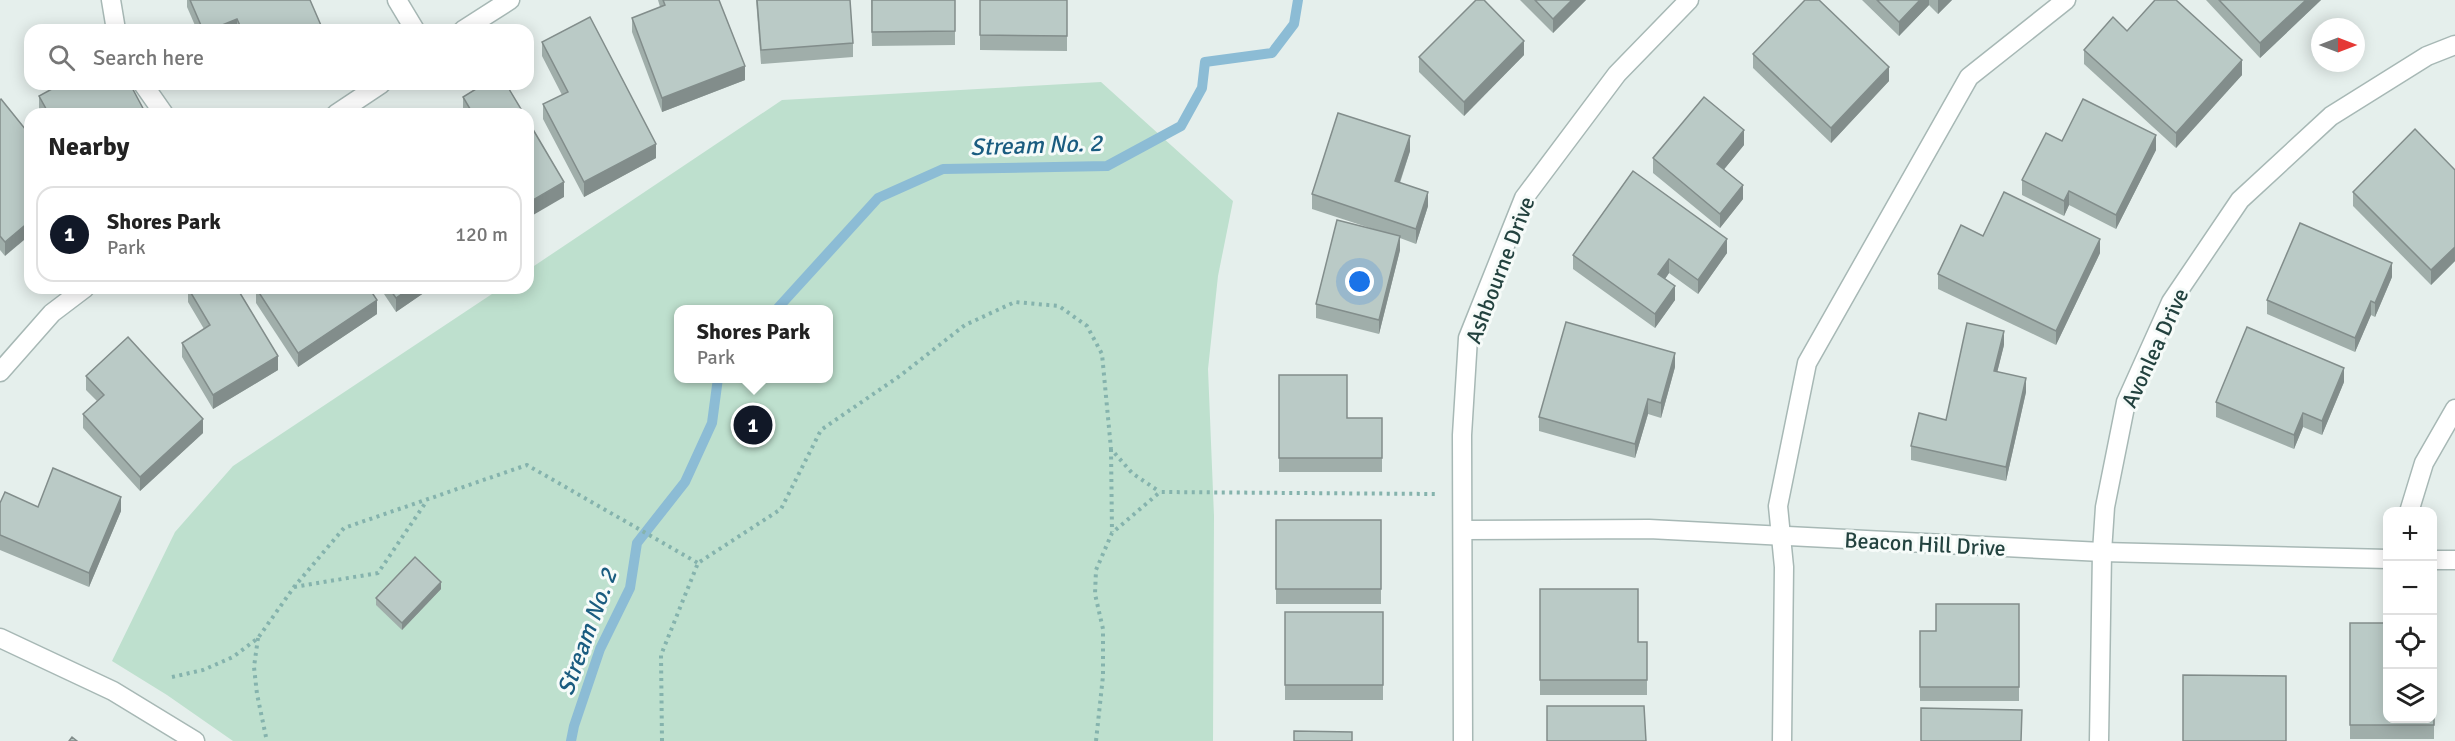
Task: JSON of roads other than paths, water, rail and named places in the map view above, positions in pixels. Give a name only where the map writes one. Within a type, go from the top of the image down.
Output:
[{"type":"street","points":[[111,0],[115,24]]},
{"type":"street","points":[[397,0],[411,24]]},
{"type":"street","points":[[472,24],[510,0]]},
{"type":"street","name":"Ashbourne Drive","points":[[1463,741],[1462,435],[1468,338],[1524,198],[1617,74],[1689,0]]},
{"type":"street","points":[[1782,741],[1784,567],[1778,506],[1808,363],[1969,77],[2066,0]]},
{"type":"street","name":"Avonlea Drive","points":[[2099,741],[2102,552],[2105,507],[2126,402],[2171,302],[2240,200],[2331,116],[2427,56],[2455,45]]},
{"type":"street","points":[[147,90],[160,108]]},
{"type":"street","points":[[345,108],[372,90]]},
{"type":"street","points":[[0,372],[52,312],[77,294]]},
{"type":"street","points":[[2411,507],[2424,463],[2455,409]]},
{"type":"street","name":"Beacon Hill Drive","points":[[1463,530],[1649,529],[2102,552],[2383,559]]},
{"type":"street","points":[[2437,560],[2455,560]]},
{"type":"street","points":[[0,638],[113,691],[195,741]]},
{"type":"waterway","name":"Stream No. 2","points":[[781,305],[878,198],[943,169],[1107,166],[1181,126],[1202,88],[1205,62],[1272,53],[1294,24],[1298,0]]},
{"type":"waterway","name":"Stream No. 2","points":[[571,741],[600,649],[630,588],[637,543],[685,482],[712,423],[717,383]]},
{"type":"place","name":"Shores Park","points":[[753,425]]}]
